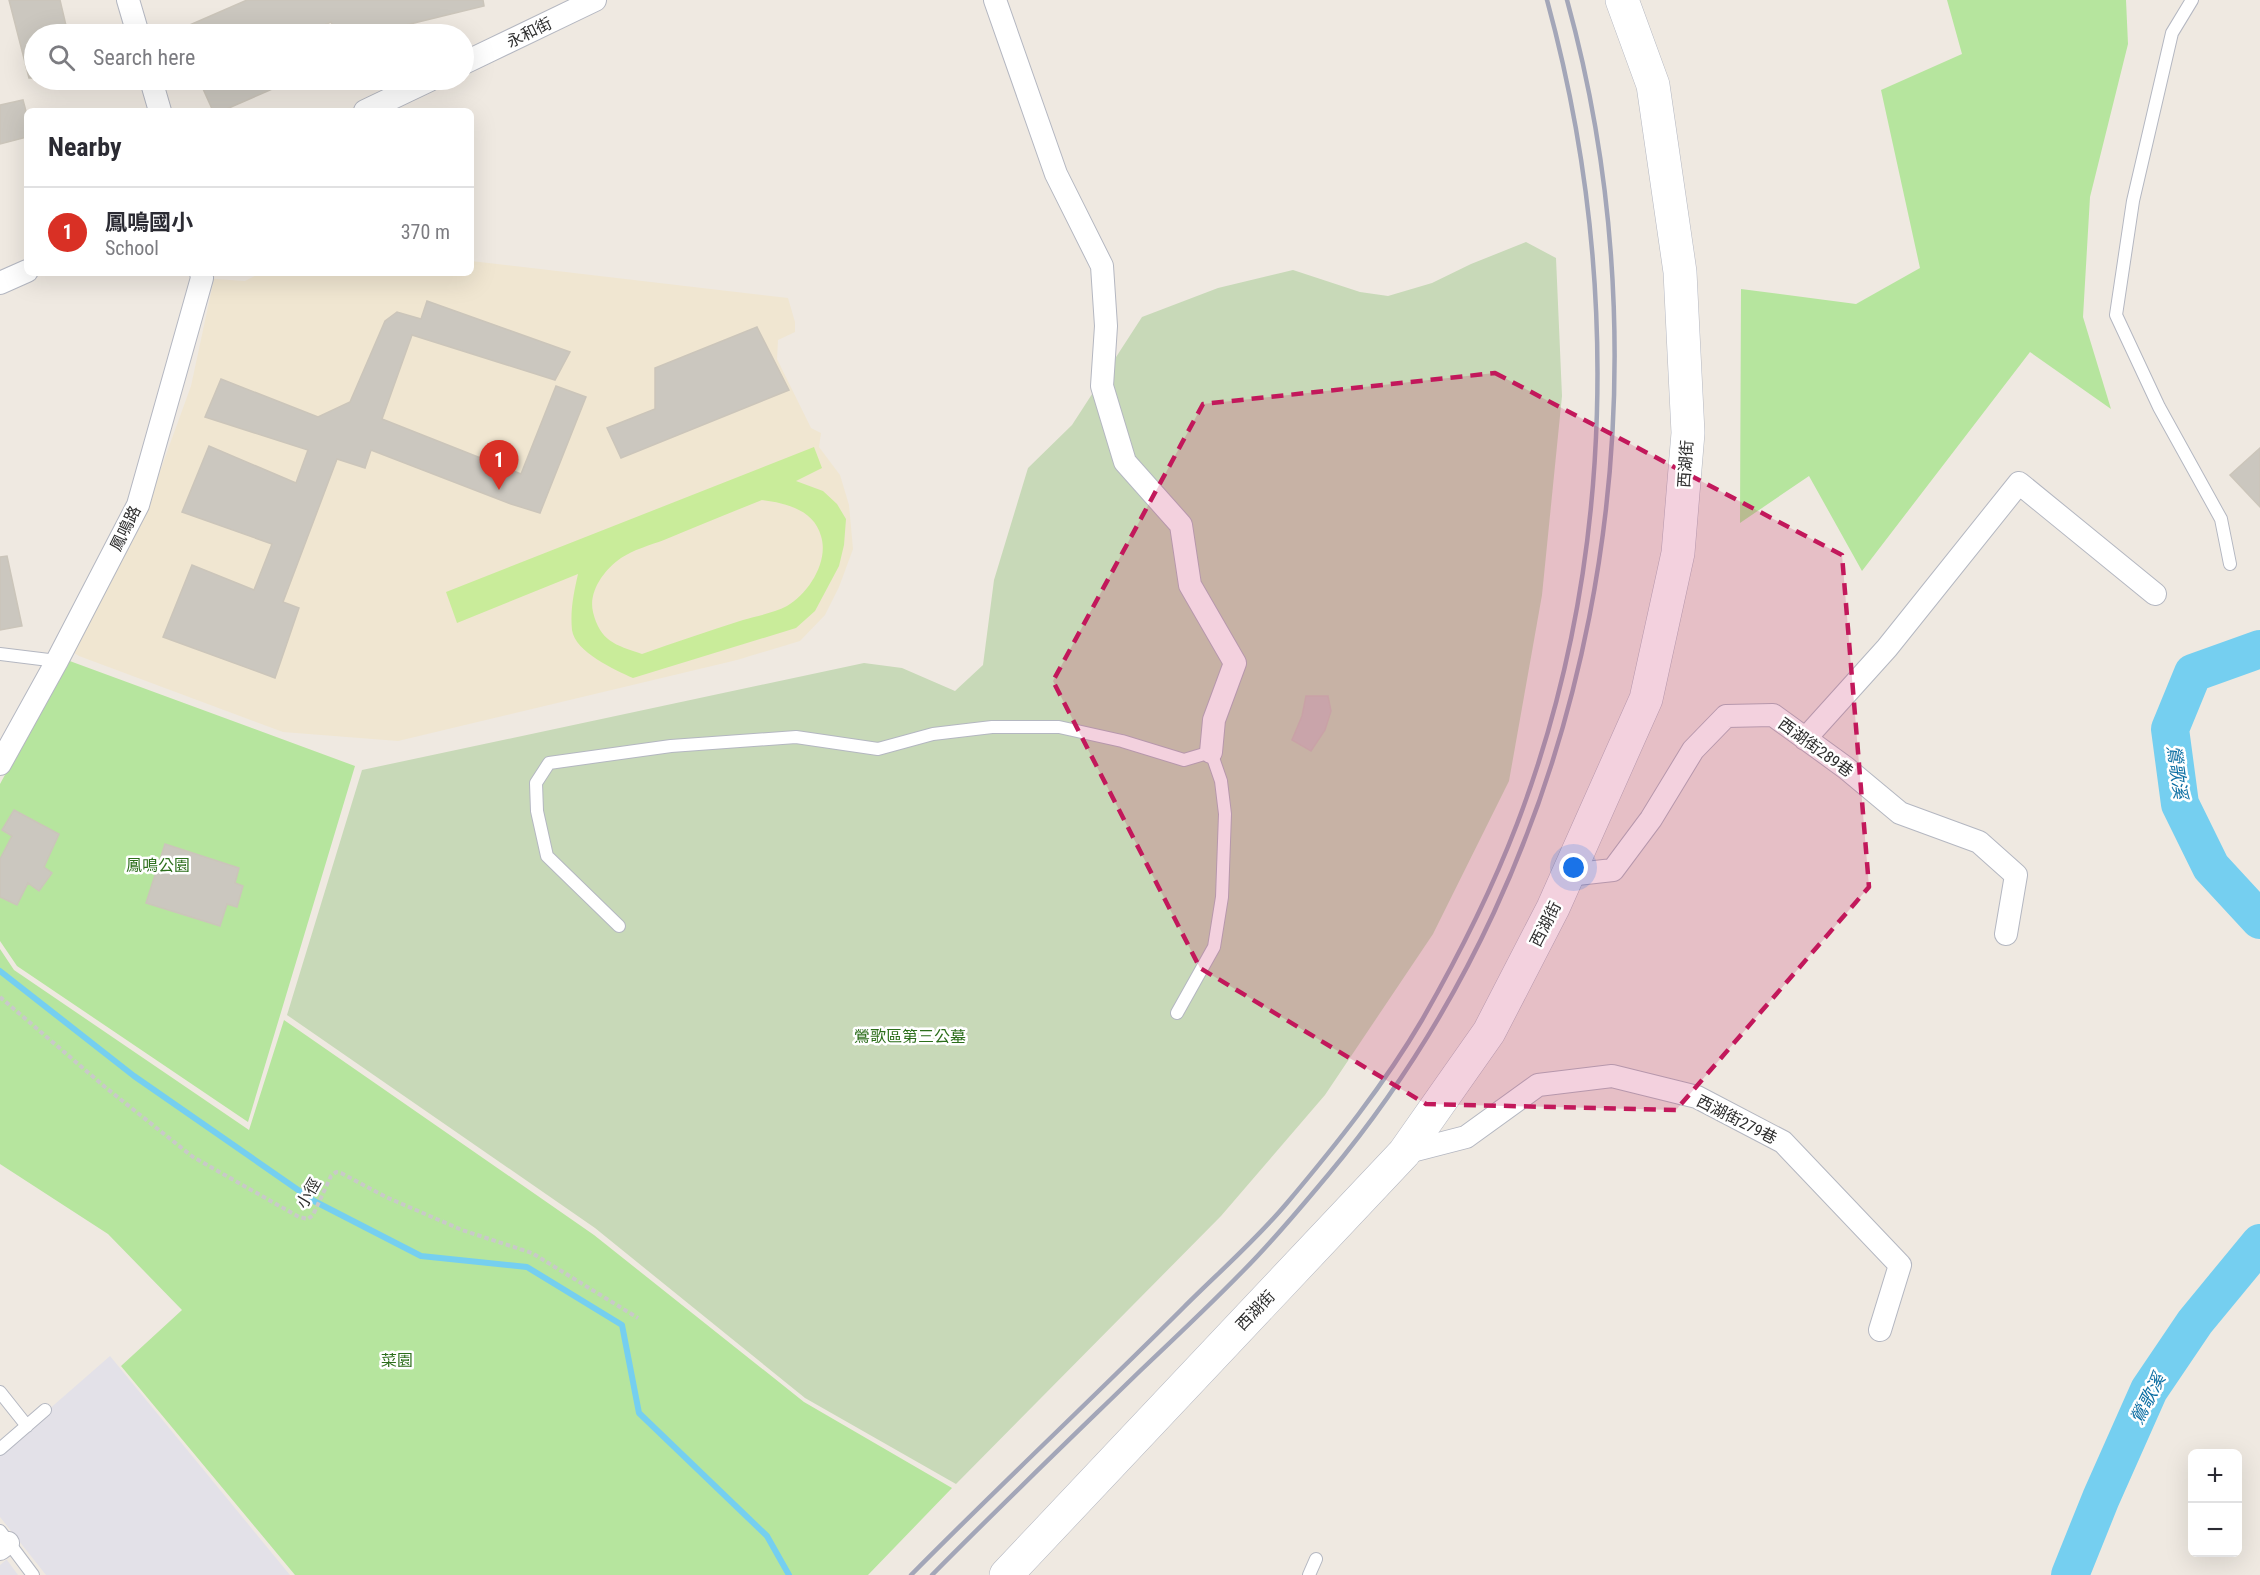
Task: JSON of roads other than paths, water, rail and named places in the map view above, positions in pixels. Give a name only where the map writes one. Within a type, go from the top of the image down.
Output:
[{"type":"street","points":[[128,0],[135,24]]},
{"type":"street","name":"永和街","points":[[474,58],[595,0]]},
{"type":"street","points":[[995,0],[1056,174],[1102,266],[1106,326],[1102,387],[1125,462],[1180,525],[1191,585],[1235,663],[1214,720],[1211,752]]},
{"type":"street","name":"西湖街","points":[[1006,1575],[1404,1153],[1489,1032],[1553,909],[1646,699],[1678,553],[1688,433],[1680,272],[1655,97],[1653,85],[1622,0]]},
{"type":"street","points":[[154,90],[159,108]]},
{"type":"street","points":[[371,108],[409,90]]},
{"type":"street","points":[[0,283],[24,272]]},
{"type":"street","name":"鳳鳴路","points":[[0,764],[57,661],[138,505],[201,276]]},
{"type":"street","points":[[1805,739],[1887,648],[2019,483],[2156,594]]},
{"type":"street","name":"西湖街289巷","points":[[1568,875],[1613,870],[1652,819],[1693,750],[1726,716],[1773,716],[1846,768],[1900,813],[1979,842],[2016,875],[2006,934]]},
{"type":"street","name":"西湖街279巷","points":[[1404,1153],[1466,1137],[1538,1085],[1612,1076],[1697,1097],[1783,1142],[1900,1265],[1880,1330]]},
{"type":"lane","points":[[2192,0],[2172,33],[2133,201],[2115,315],[2159,407],[2221,519],[2230,564]]},
{"type":"lane","points":[[0,654],[57,661]]},
{"type":"lane","points":[[619,926],[547,856],[537,811],[536,783],[549,763],[671,746],[796,737],[878,749],[933,734],[992,727],[1059,727],[1122,741],[1184,760],[1211,752],[1221,781],[1225,814],[1222,897],[1214,947],[1177,1013]]},
{"type":"lane","points":[[0,1392],[27,1426]]},
{"type":"lane","points":[[0,1449],[45,1410]]},
{"type":"lane","points":[[3,1541],[33,1575]]},
{"type":"lane","points":[[1309,1575],[1316,1559]]},
{"type":"waterway","name":"鶯歌溪","points":[[2260,649],[2193,673],[2170,729],[2180,804],[2211,867],[2260,920]]},
{"type":"waterway","points":[[0,971],[134,1076],[314,1201],[421,1256],[527,1267],[622,1325],[639,1413],[767,1536],[789,1575]]},
{"type":"waterway","name":"鶯歌溪","points":[[2070,1575],[2149,1390],[2195,1322],[2260,1243]]},
{"type":"railway","points":[[911,1575],[1250,1243],[1305,1181],[1375,1091],[1422,1020],[1473,924],[1507,849],[1550,724],[1574,622],[1590,519],[1597,414],[1596,309],[1587,205],[1571,102],[1547,0]]},
{"type":"railway","points":[[932,1575],[1218,1296],[1266,1247],[1328,1175],[1420,1049],[1494,913],[1550,768],[1589,617],[1610,463],[1614,307],[1599,152],[1567,0]]},
{"type":"place","name":"鳳鳴國小","points":[[499,490]]},
{"type":"park label","name":"鳳鳴公園","points":[[158,865]]},
{"type":"park label","name":"鶯歌區第三公墓","points":[[910,1036]]},
{"type":"park label","name":"菜園","points":[[397,1360]]}]
